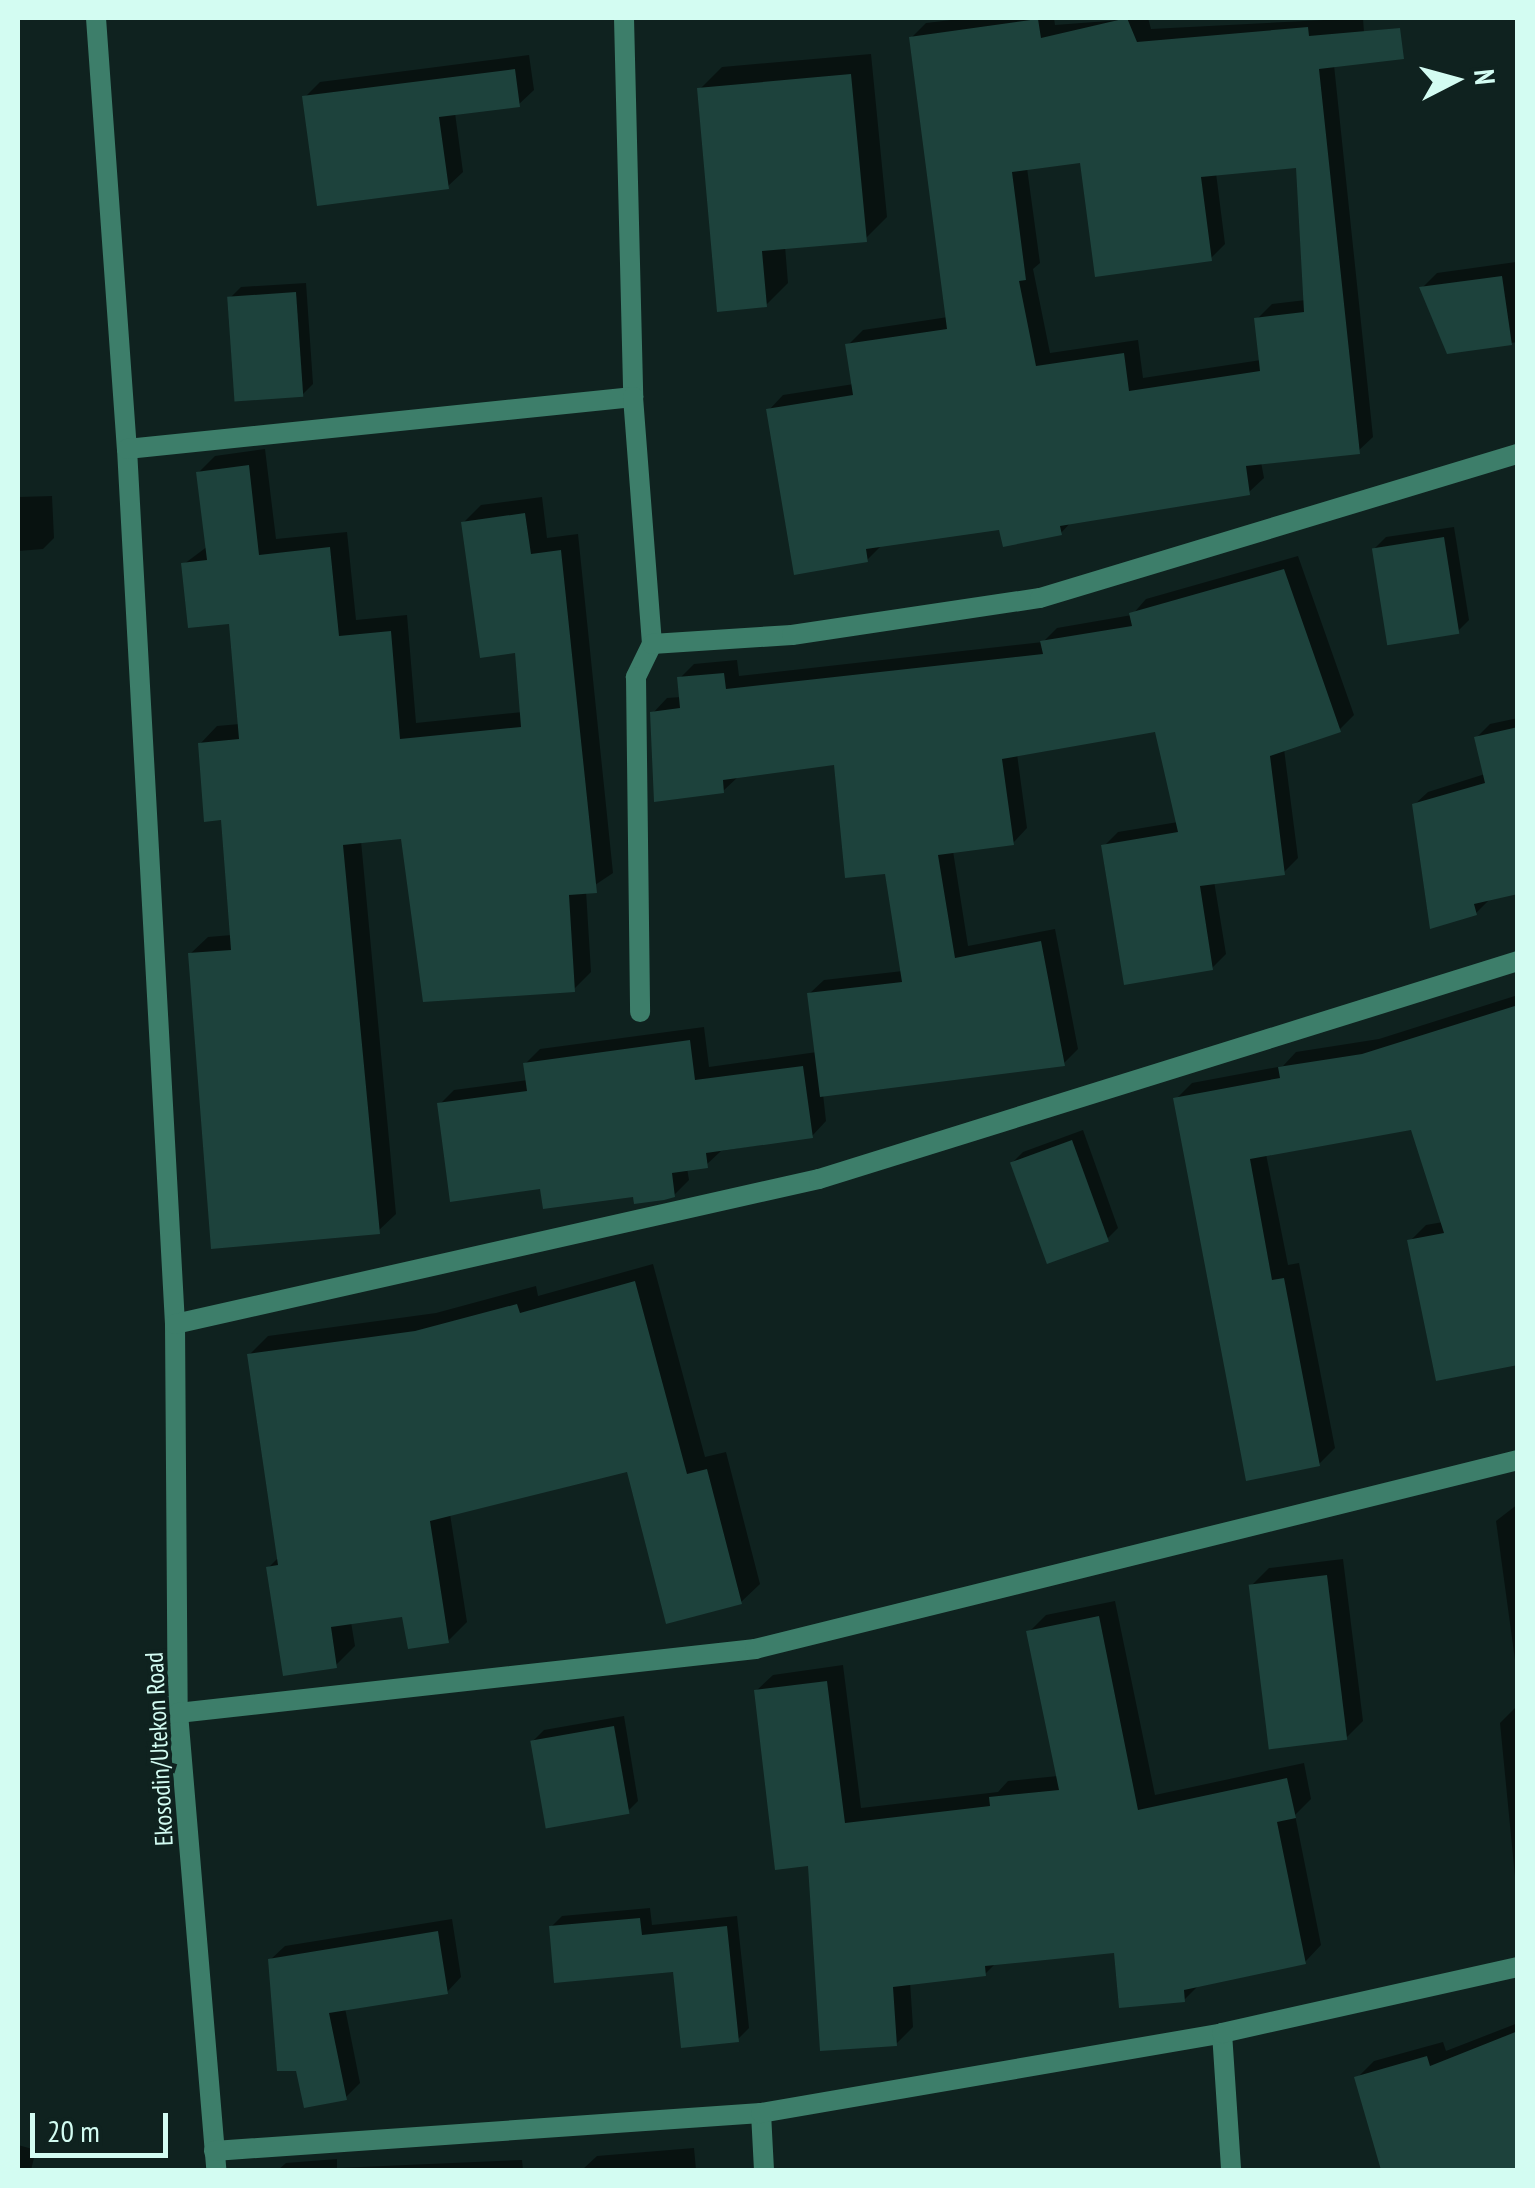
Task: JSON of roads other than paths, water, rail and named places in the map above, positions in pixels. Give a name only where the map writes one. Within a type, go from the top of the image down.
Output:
[{"type":"street","name":"Ekosodin/Utekon Road","points":[[96,18],[127,449],[174,1324],[178,1713],[215,2160]]},
{"type":"street","points":[[624,18],[634,396],[652,644],[636,677],[640,1012]]},
{"type":"street","points":[[127,449],[634,396]]},
{"type":"street","points":[[652,644],[792,636],[1040,598],[1518,454]]},
{"type":"street","points":[[174,1324],[820,1178],[1518,961]]},
{"type":"street","points":[[178,1713],[755,1648],[1518,1460]]},
{"type":"street","points":[[215,2160],[761,2113],[1222,2032],[1518,1968]]},
{"type":"street","points":[[1222,2032],[1232,2170]]},
{"type":"street","points":[[761,2113],[764,2170]]}]
